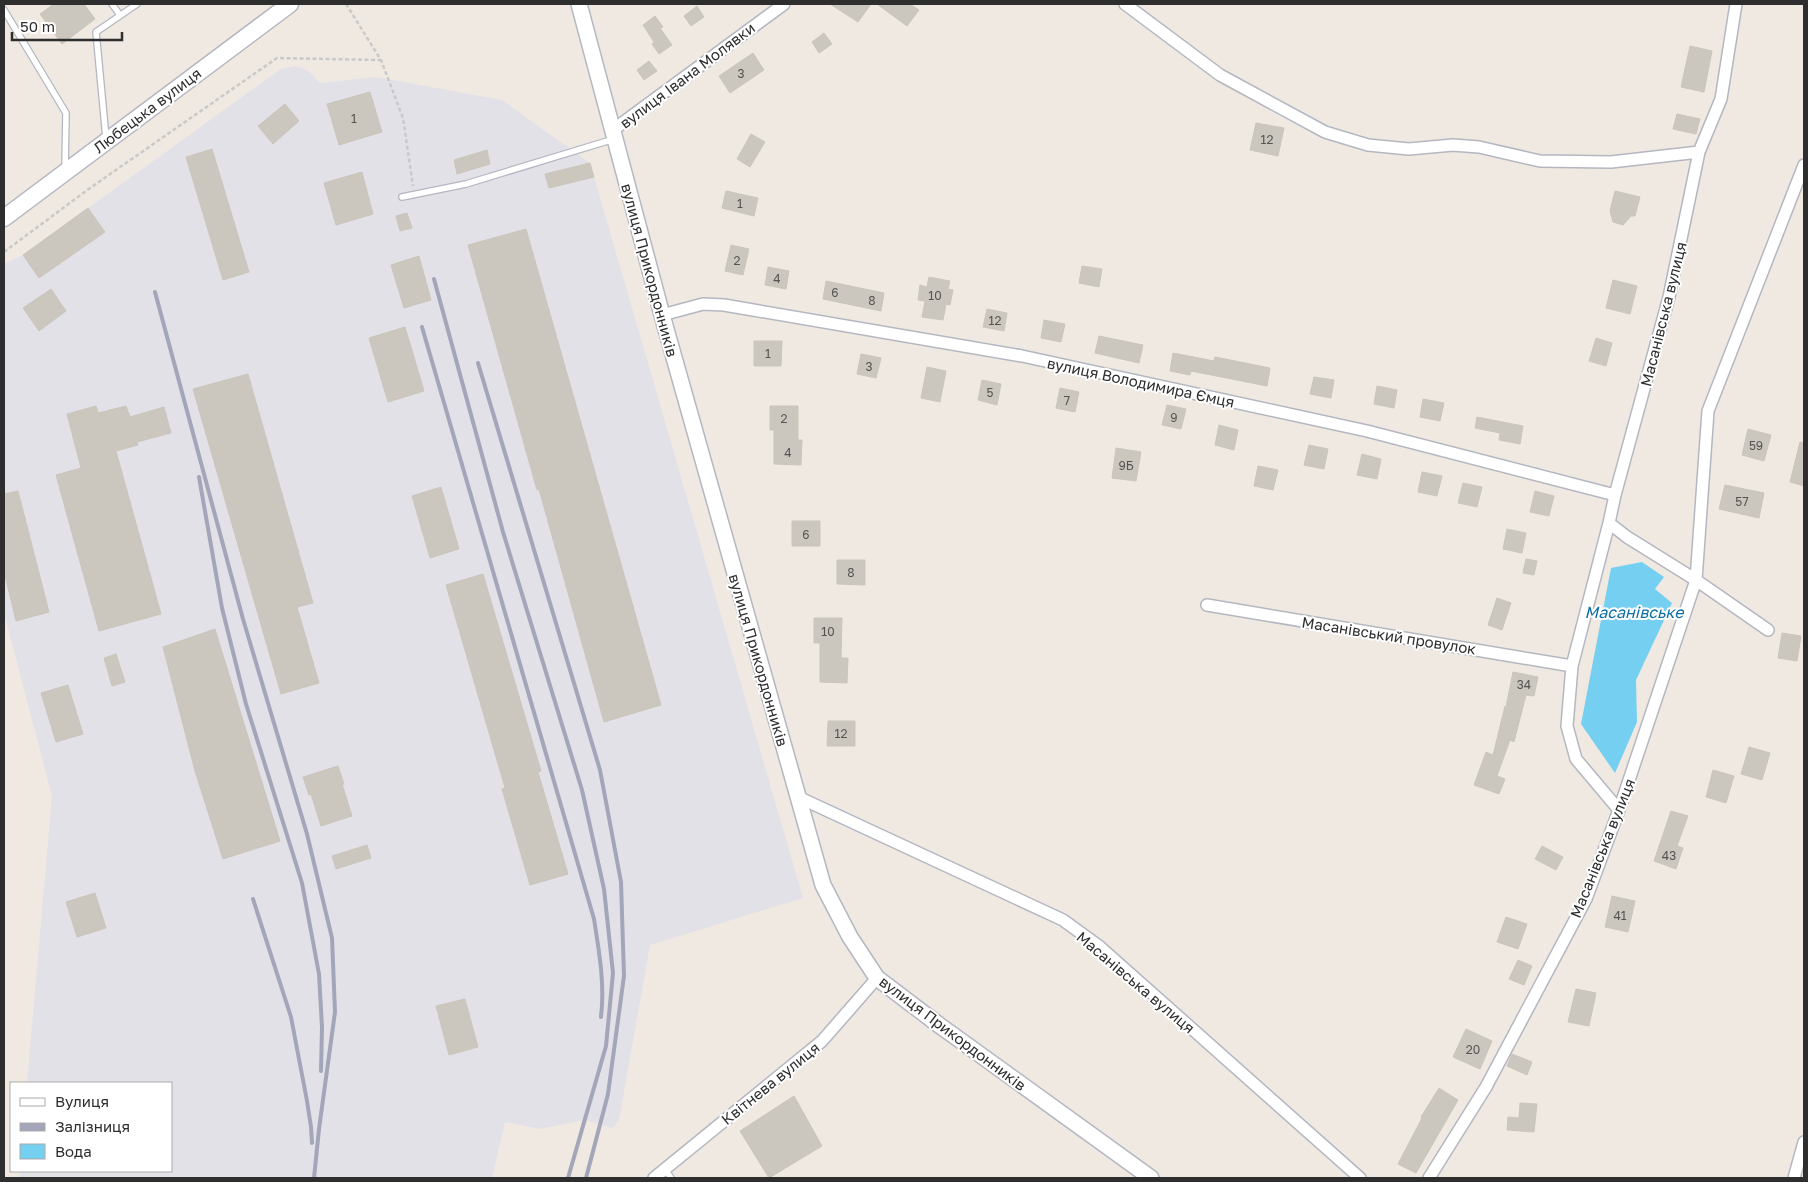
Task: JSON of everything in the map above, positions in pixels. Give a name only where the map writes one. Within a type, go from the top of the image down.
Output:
[{"type":"main road","name":"Любецька вулиця","points":[[4,218],[290,4]]},
{"type":"street","name":"вулиця Прикордонників","points":[[579,4],[662,315],[823,885],[850,937],[877,978],[947,1031],[1151,1178]]},
{"type":"street","name":"вулиця Івана Молявки","points":[[614,134],[784,4]]},
{"type":"street","points":[[1125,4],[1220,74],[1325,132],[1368,145],[1408,149],[1453,145],[1479,148],[1540,161],[1611,162],[1700,152]]},
{"type":"street","name":"Масанівська вулиця","points":[[1619,810],[1576,759],[1567,726],[1572,666],[1615,495],[1669,297],[1700,152],[1721,99],[1736,4]]},
{"type":"street","name":"Масанівська вулиця","points":[[1429,1178],[1486,1087],[1586,899],[1619,810],[1696,580],[1708,411],[1804,166]]},
{"type":"street","name":"вулиця Володимира Ємця","points":[[662,315],[703,304],[724,305],[1022,356],[1367,431],[1615,495]]},
{"type":"street","points":[[1609,522],[1627,537],[1696,580],[1768,630]]},
{"type":"street","name":"Масанівський провулок","points":[[1207,605],[1572,666]]},
{"type":"street","name":"Масанівська вулиця","points":[[798,797],[1063,920],[1100,948],[1360,1178]]},
{"type":"street","name":"Квітнева вулиця","points":[[654,1178],[668,1174],[822,1041],[877,978]]},
{"type":"street","points":[[1794,1178],[1804,1142]]},
{"type":"lane","points":[[112,4],[120,15]]},
{"type":"lane","points":[[106,140],[96,32],[137,4]]},
{"type":"lane","points":[[4,10],[66,113],[65,172]]},
{"type":"lane","points":[[402,197],[466,184],[614,134]]},
{"type":"path","points":[[346,4],[381,60],[403,118],[414,195]]},
{"type":"path","points":[[4,252],[90,188],[277,58],[381,60]]},
{"type":"shaded area","points":[[296,66],[309,71],[320,83],[376,77],[502,100],[590,163],[803,898],[650,945],[619,1120],[613,1128],[584,1120],[540,1129],[505,1122],[492,1178],[19,1178],[20,1172],[172,1172],[172,1082],[27,1082],[52,796],[4,613],[4,264],[23,255],[281,69]]},
{"type":"water","name":"Масанівське","points":[[1642,562],[1664,577],[1655,589],[1672,603],[1636,680],[1637,722],[1615,773],[1581,724],[1611,568]]},
{"type":"building","points":[[54,4],[84,4],[95,19],[62,44],[40,14]]},
{"type":"building","points":[[830,4],[871,4],[858,22]]},
{"type":"building","points":[[877,4],[910,4],[919,10],[907,26]]},
{"type":"building","points":[[697,6],[704,17],[691,26],[684,16]]},
{"type":"building","points":[[655,16],[663,27],[660,28],[672,45],[659,54],[643,25]]},
{"type":"building","points":[[824,33],[832,44],[819,53],[812,42]]},
{"type":"building","points":[[1690,46],[1712,51],[1704,92],[1681,87]]},
{"type":"building","points":[[753,53],[764,70],[730,93],[719,76]]},
{"type":"building","points":[[649,61],[657,71],[644,80],[637,70]]},
{"type":"building","points":[[370,92],[382,132],[339,145],[327,104]]},
{"type":"building","points":[[285,104],[299,121],[273,144],[258,126]]},
{"type":"building","points":[[1677,114],[1700,119],[1696,134],[1673,129]]},
{"type":"building","points":[[1256,123],[1284,128],[1278,156],[1250,150]]},
{"type":"building","points":[[751,134],[765,142],[750,167],[737,159]]},
{"type":"building","points":[[212,149],[249,272],[223,280],[186,157]]},
{"type":"building","points":[[487,150],[490,164],[457,174],[454,160]]},
{"type":"building","points":[[590,163],[594,177],[549,188],[545,174]]},
{"type":"building","points":[[362,172],[373,214],[336,225],[324,183]]},
{"type":"building","points":[[726,191],[758,198],[754,216],[722,208]]},
{"type":"building","points":[[1615,191],[1640,197],[1635,216],[1631,216],[1623,225],[1613,222],[1610,211]]},
{"type":"building","points":[[88,208],[105,232],[39,278],[23,255]]},
{"type":"building","points":[[407,213],[412,228],[400,231],[396,216]]},
{"type":"building","points":[[526,229],[661,705],[604,722],[468,245]]},
{"type":"building","points":[[731,245],[749,249],[743,275],[725,271]]},
{"type":"building","points":[[419,256],[431,300],[404,308],[391,265]]},
{"type":"building","points":[[1082,266],[1102,269],[1099,287],[1079,283]]},
{"type":"building","points":[[768,267],[789,271],[786,289],[765,285]]},
{"type":"building","points":[[929,277],[950,281],[948,289],[953,290],[950,305],[946,304],[943,320],[922,317],[925,301],[918,300],[920,285],[927,287]]},
{"type":"building","points":[[1613,280],[1637,286],[1630,314],[1606,308]]},
{"type":"building","points":[[826,281],[884,293],[881,311],[823,299]]},
{"type":"building","points":[[51,289],[66,311],[39,331],[23,308]]},
{"type":"building","points":[[987,309],[1007,313],[1004,331],[983,327]]},
{"type":"building","points":[[1044,320],[1065,324],[1061,342],[1041,338]]},
{"type":"building","points":[[405,327],[424,391],[388,402],[369,338]]},
{"type":"building","points":[[1099,336],[1143,345],[1139,363],[1095,353]]},
{"type":"building","points":[[1596,338],[1612,343],[1606,366],[1589,361]]},
{"type":"building","points":[[754,341],[782,341],[781,366],[754,366]]},
{"type":"building","points":[[1173,353],[1214,361],[1215,357],[1270,368],[1267,386],[1191,371],[1190,375],[1170,371]]},
{"type":"building","points":[[861,354],[881,358],[876,378],[857,374]]},
{"type":"building","points":[[927,367],[946,371],[940,402],[921,398]]},
{"type":"building","points":[[248,374],[313,603],[297,607],[319,683],[281,694],[193,389]]},
{"type":"building","points":[[1314,377],[1334,380],[1331,398],[1310,394]]},
{"type":"building","points":[[982,380],[1001,384],[997,405],[978,400]]},
{"type":"building","points":[[1377,386],[1397,390],[1394,408],[1374,404]]},
{"type":"building","points":[[1060,388],[1079,392],[1075,412],[1056,408]]},
{"type":"building","points":[[1423,399],[1444,403],[1440,421],[1420,417]]},
{"type":"building","points":[[1167,405],[1186,409],[1181,429],[1162,425]]},
{"type":"building","points":[[96,406],[98,413],[126,406],[130,417],[164,407],[171,433],[137,442],[138,445],[116,451],[161,614],[99,631],[56,475],[81,468],[67,414]]},
{"type":"building","points":[[770,406],[798,406],[798,440],[802,440],[801,465],[774,464],[774,430],[770,430]]},
{"type":"building","points":[[1477,417],[1523,426],[1520,444],[1499,440],[1500,433],[1475,428]]},
{"type":"building","points":[[1219,425],[1238,430],[1234,450],[1215,445]]},
{"type":"building","points":[[1748,429],[1771,435],[1764,461],[1742,455]]},
{"type":"building","points":[[1800,442],[1804,443],[1804,486],[1790,482]]},
{"type":"building","points":[[1309,445],[1328,449],[1324,469],[1304,465]]},
{"type":"building","points":[[1116,448],[1141,452],[1136,481],[1112,478]]},
{"type":"building","points":[[1362,454],[1381,459],[1377,479],[1357,475]]},
{"type":"building","points":[[1258,466],[1278,470],[1273,490],[1254,486]]},
{"type":"building","points":[[1422,472],[1442,476],[1437,496],[1418,492]]},
{"type":"building","points":[[1463,483],[1482,487],[1477,507],[1458,503]]},
{"type":"building","points":[[1725,485],[1764,493],[1759,518],[1719,509]]},
{"type":"building","points":[[441,487],[459,549],[430,558],[412,496]]},
{"type":"building","points":[[18,491],[49,612],[16,621],[4,571],[4,494]]},
{"type":"building","points":[[1535,491],[1554,496],[1549,516],[1530,512]]},
{"type":"building","points":[[792,521],[820,521],[820,546],[792,546]]},
{"type":"building","points":[[1507,529],[1526,533],[1522,553],[1503,549]]},
{"type":"building","points":[[1526,559],[1537,561],[1534,575],[1523,573]]},
{"type":"building","points":[[837,560],[865,560],[865,585],[837,584]]},
{"type":"building","points":[[483,574],[541,771],[538,772],[568,874],[530,885],[502,789],[505,788],[446,585]]},
{"type":"building","points":[[1497,598],[1511,603],[1502,630],[1488,625]]},
{"type":"building","points":[[814,618],[842,618],[841,658],[848,658],[847,683],[820,682],[820,643],[814,643]]},
{"type":"building","points":[[215,629],[280,841],[223,859],[195,771],[163,647]]},
{"type":"building","points":[[1782,633],[1801,636],[1797,661],[1778,658]]},
{"type":"building","points":[[116,654],[125,682],[112,686],[104,658]]},
{"type":"building","points":[[1513,672],[1538,677],[1534,696],[1526,695],[1514,742],[1510,740],[1497,776],[1505,779],[1499,794],[1474,785],[1486,752],[1493,755]]},
{"type":"building","points":[[68,685],[83,734],[56,742],[41,693]]},
{"type":"building","points":[[828,721],[855,721],[855,746],[827,746]]},
{"type":"building","points":[[1749,747],[1770,753],[1762,780],[1741,774]]},
{"type":"building","points":[[338,766],[352,816],[321,826],[311,794],[309,795],[303,777]]},
{"type":"building","points":[[1713,770],[1734,776],[1726,803],[1706,797]]},
{"type":"building","points":[[1671,811],[1688,816],[1677,846],[1683,848],[1676,869],[1654,861]]},
{"type":"building","points":[[367,845],[371,858],[336,869],[332,856]]},
{"type":"building","points":[[1542,846],[1563,857],[1556,870],[1535,859]]},
{"type":"building","points":[[95,893],[106,928],[77,937],[66,902]]},
{"type":"building","points":[[1612,896],[1635,901],[1628,932],[1605,927]]},
{"type":"building","points":[[1506,917],[1527,924],[1518,949],[1497,942]]},
{"type":"building","points":[[1518,960],[1532,966],[1524,985],[1509,979]]},
{"type":"building","points":[[1576,989],[1596,993],[1589,1026],[1568,1022]]},
{"type":"building","points":[[465,999],[478,1047],[449,1055],[436,1006]]},
{"type":"building","points":[[1466,1029],[1492,1041],[1480,1069],[1453,1057]]},
{"type":"building","points":[[1512,1054],[1532,1062],[1527,1075],[1507,1066]]},
{"type":"building","points":[[1439,1088],[1458,1100],[1416,1173],[1398,1164],[1421,1117]]},
{"type":"building","points":[[794,1096],[822,1146],[769,1178],[740,1131]]},
{"type":"building","points":[[1520,1103],[1537,1104],[1534,1132],[1507,1130],[1508,1117],[1519,1118]]},
{"type":"railway","points":[[434,279],[503,532],[582,790],[604,889],[613,973],[606,1046],[568,1178]]},
{"type":"railway","points":[[155,292],[243,619],[307,834],[332,938],[335,1012],[314,1178]]},
{"type":"railway","points":[[422,327],[594,919],[602,980],[601,1017]]},
{"type":"railway","points":[[478,363],[600,770],[621,882],[624,976],[608,1094],[586,1178]]},
{"type":"railway","points":[[199,477],[222,608],[246,704],[302,883],[319,974],[322,1027],[321,1071]]},
{"type":"railway","points":[[253,899],[291,1017],[307,1101],[312,1143]]}]
